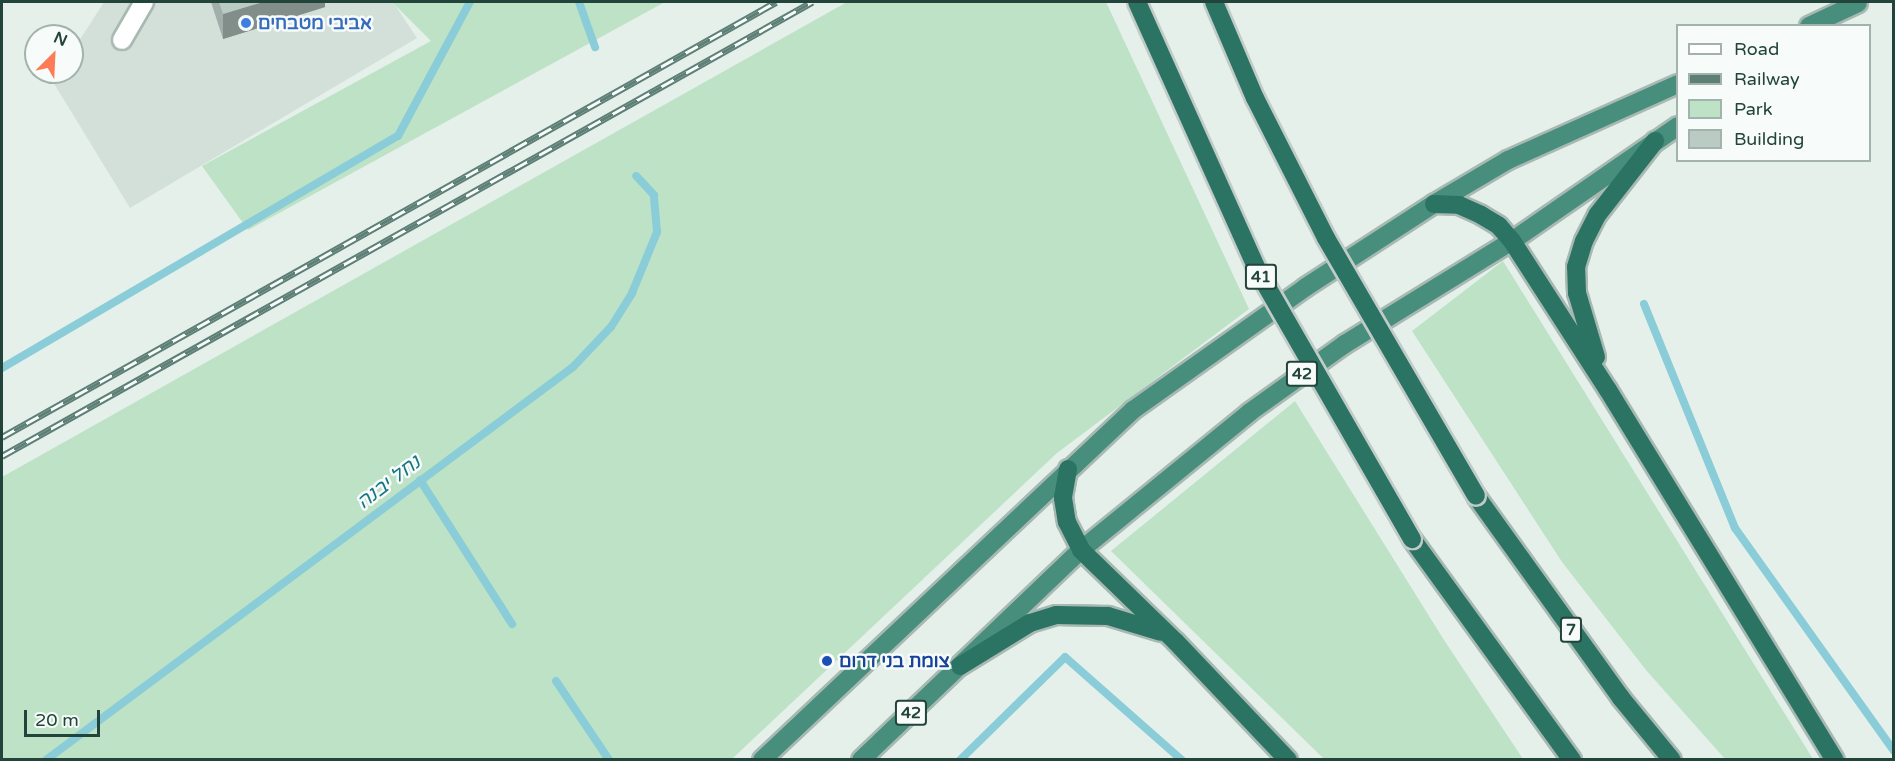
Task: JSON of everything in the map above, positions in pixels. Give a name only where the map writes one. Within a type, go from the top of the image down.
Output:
[{"type":"highway","name":"41","points":[[1137,2],[1259,273],[1412,539],[1572,759]]},
{"type":"highway","name":"7","points":[[1214,2],[1255,98],[1326,238],[1476,496],[1621,698],[1672,759]]},
{"type":"highway","points":[[1813,24],[1860,2]]},
{"type":"highway","points":[[1829,24],[1860,2]]},
{"type":"highway","points":[[762,759],[1133,410],[1305,287],[1434,204],[1508,160],[1676,84]]},
{"type":"highway","name":"42","points":[[861,759],[1081,550],[1250,412],[1345,344],[1512,241],[1676,127]]},
{"type":"highway","points":[[1608,390],[1586,331],[1577,293],[1576,267],[1584,241],[1598,214],[1655,141]]},
{"type":"highway","points":[[1434,204],[1459,205],[1499,226],[1512,241],[1608,390],[1834,759]]},
{"type":"highway","points":[[1068,469],[1063,498],[1066,522],[1081,550],[1176,642],[1288,759]]},
{"type":"highway","points":[[960,666],[1030,623],[1056,615],[1084,613],[1136,622],[1176,642]]},
{"type":"street","points":[[122,40],[144,2]]},
{"type":"shaded area","points":[[104,2],[393,2],[417,38],[130,208],[54,84],[84,84],[84,33]]},
{"type":"green space","points":[[392,2],[665,2],[248,230],[202,166],[431,41]]},
{"type":"green space","points":[[847,2],[1106,2],[1249,309],[1057,453],[732,759],[2,759],[2,477]]},
{"type":"green space","points":[[1503,261],[1813,759],[1725,759],[1646,670],[1562,562],[1412,331]]},
{"type":"green space","points":[[1295,401],[1444,640],[1523,759],[1324,759],[1111,551]]},
{"type":"building","points":[[219,2],[263,2],[223,14]]},
{"type":"waterway","points":[[2,368],[398,136],[470,2]]},
{"type":"waterway","name":"נחל יבנה","points":[[579,2],[595,47]]},
{"type":"waterway","name":"נחל יבנה","points":[[46,760],[573,367],[611,327],[632,293],[657,232],[654,195],[636,176]]},
{"type":"waterway","points":[[1644,304],[1735,528],[1894,751]]},
{"type":"waterway","points":[[420,480],[512,624]]},
{"type":"waterway","points":[[960,760],[1065,657],[1182,760]]},
{"type":"waterway","points":[[556,681],[609,760]]},
{"type":"railway","points":[[2,437],[776,2]]},
{"type":"railway","points":[[2,456],[812,2]]},
{"type":"place","name":"אביבי מטבחים","points":[[246,23]]},
{"type":"place","name":"צומת בני דרום","points":[[827,661]]}]
